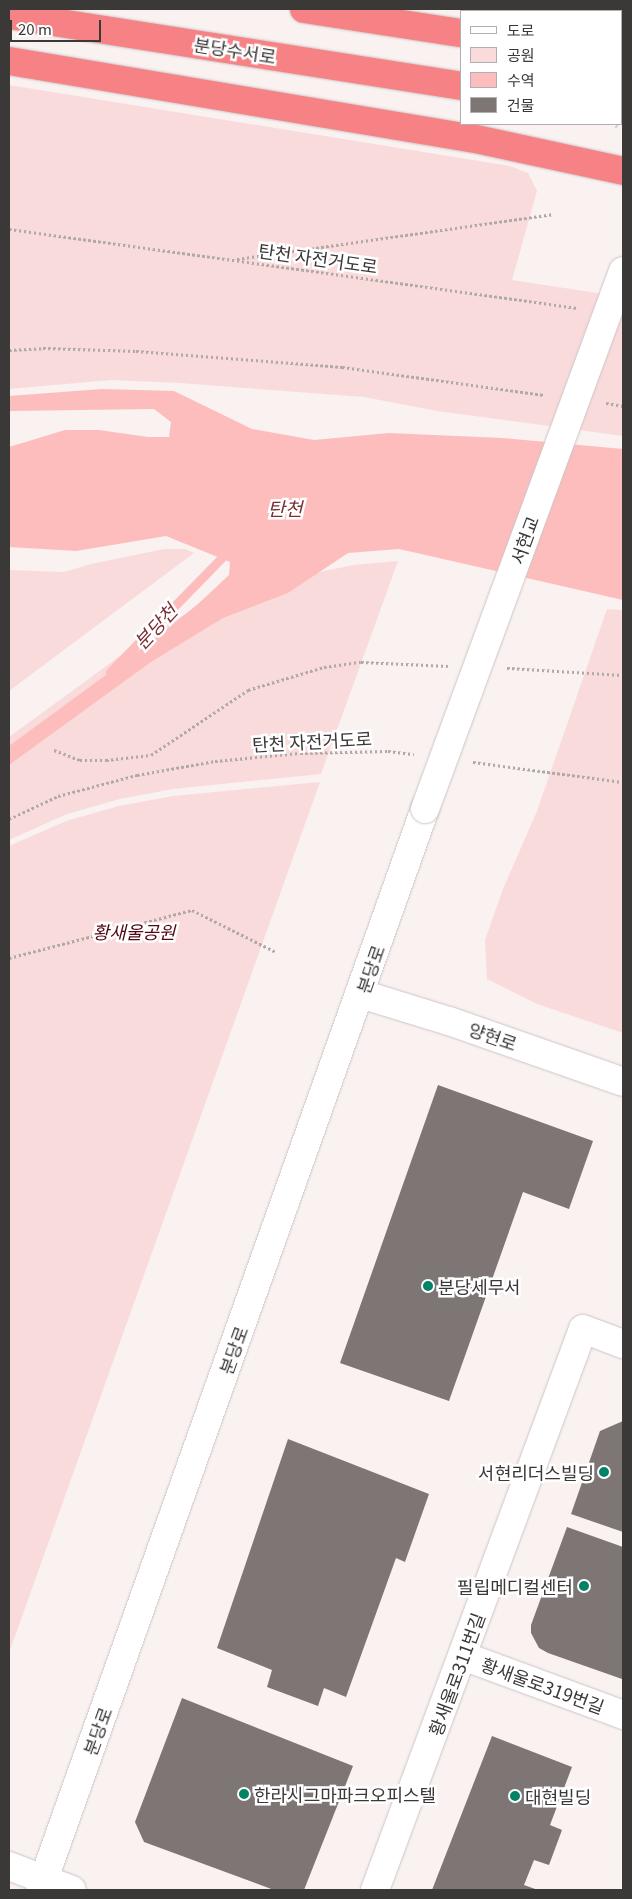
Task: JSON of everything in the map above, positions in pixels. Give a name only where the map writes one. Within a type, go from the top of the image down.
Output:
[{"type":"highway","points":[[304,9],[460,33]]},
{"type":"highway","name":"분당수서로","points":[[9,15],[460,86]]},
{"type":"highway","points":[[9,61],[471,138],[623,172]]},
{"type":"highway","points":[[471,138],[493,125]]},
{"type":"main road","name":"서현교","points":[[425,809],[623,271]]},
{"type":"main road","name":"분당로","points":[[42,1885],[361,994],[425,809]]},
{"type":"main road","name":"양현로","points":[[361,994],[449,1021],[623,1082]]},
{"type":"main road","name":"황새울로311번길","points":[[375,1890],[583,1329],[623,1344]]},
{"type":"main road","name":"황새울로319번길","points":[[463,1656],[623,1715]]},
{"type":"main road","points":[[9,1866],[42,1885],[72,1890]]},
{"type":"path","points":[[231,260],[552,214]]},
{"type":"path","name":"탄천 자전거도로","points":[[9,229],[585,309]]},
{"type":"path","points":[[9,350],[43,348],[136,351],[342,367],[546,395]]},
{"type":"path","points":[[604,403],[623,406]]},
{"type":"path","points":[[54,750],[80,760],[106,760],[150,755],[248,690],[324,667],[361,662],[457,666]]},
{"type":"path","points":[[505,668],[623,675]]},
{"type":"path","name":"탄천 자전거도로","points":[[9,819],[58,796],[137,775],[215,761],[300,753],[388,751],[417,755]]},
{"type":"path","points":[[466,761],[623,782]]},
{"type":"path","points":[[9,958],[192,910],[276,952]]},
{"type":"green space","points":[[9,85],[510,166],[528,173],[537,191],[512,280],[623,297],[623,436],[437,411],[364,397],[180,383],[111,380],[9,389]]},
{"type":"green space","points":[[164,549],[185,549],[194,553],[9,691],[9,570],[64,572],[91,564]]},
{"type":"green space","points":[[398,561],[321,774],[173,789],[120,799],[67,814],[9,840],[9,737],[135,645],[210,599],[294,577],[354,565]]},
{"type":"green space","points":[[607,609],[623,610],[623,1033],[537,1004],[487,979],[485,940],[503,889],[537,811]]},
{"type":"green space","name":"황새울공원","points":[[320,782],[9,1653],[9,846],[66,821],[119,806],[173,796]]},
{"type":"water","name":"탄천","points":[[102,389],[174,391],[252,429],[314,440],[389,433],[502,438],[623,449],[623,600],[399,549],[348,553],[288,593],[223,618],[151,662],[9,765],[9,746],[144,647],[198,604],[229,575],[230,562],[166,536],[76,551],[9,547],[9,447],[65,430],[99,430],[148,437],[169,437],[171,422],[154,409],[9,411],[9,396]]},
{"type":"building","name":"분당세무서","points":[[438,1085],[593,1141],[569,1209],[523,1192],[449,1401],[340,1363]]},
{"type":"building","name":"서현리더스빌딩","points":[[623,1421],[623,1532],[571,1514],[600,1431]]},
{"type":"building","points":[[288,1439],[429,1494],[405,1562],[396,1558],[346,1697],[324,1688],[318,1706],[267,1687],[272,1670],[217,1648]]},
{"type":"building","name":"필립메디컬센터","points":[[567,1527],[623,1547],[622,1679],[548,1653],[539,1648],[531,1633],[531,1625]]},
{"type":"building","name":"한라시그마파크오피스텔","points":[[182,1698],[353,1766],[304,1890],[274,1890],[144,1842],[135,1822]]},
{"type":"building","name":"대현빌딩","points":[[492,1736],[572,1767],[550,1825],[562,1830],[549,1865],[534,1860],[524,1885],[538,1890],[432,1890]]},
{"type":"waterway","name":"분당천","points":[[110,672],[228,551]]},
{"type":"place","name":"분당세무서","points":[[428,1286]]},
{"type":"place","name":"서현리더스빌딩","points":[[604,1472]]},
{"type":"place","name":"필립메디컬센터","points":[[584,1586]]},
{"type":"place","name":"한라시그마파크오피스텔","points":[[244,1794]]},
{"type":"place","name":"대현빌딩","points":[[515,1796]]}]
